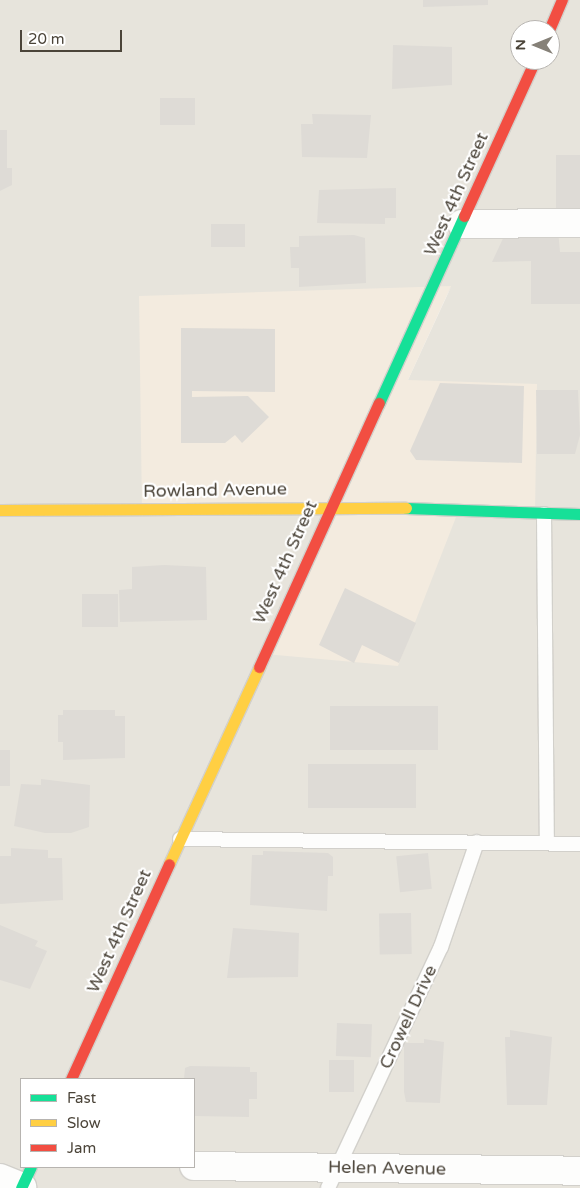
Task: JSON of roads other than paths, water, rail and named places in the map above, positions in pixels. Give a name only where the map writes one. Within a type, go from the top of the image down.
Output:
[{"type":"main road","points":[[553,20],[562,0]]},
{"type":"main road","name":"West 4th Street","points":[[71,1078],[329,506],[462,224],[531,70]]},
{"type":"main road","name":"Rowland Avenue","points":[[0,510],[329,506],[580,514]]},
{"type":"street","points":[[462,224],[580,223]]},
{"type":"street","name":"Helen Avenue","points":[[195,1166],[333,1178],[567,1176]]},
{"type":"lane","points":[[544,514],[546,843]]},
{"type":"lane","points":[[180,839],[580,844]]},
{"type":"lane","name":"Crowell Drive","points":[[333,1178],[441,947],[477,842]]}]
